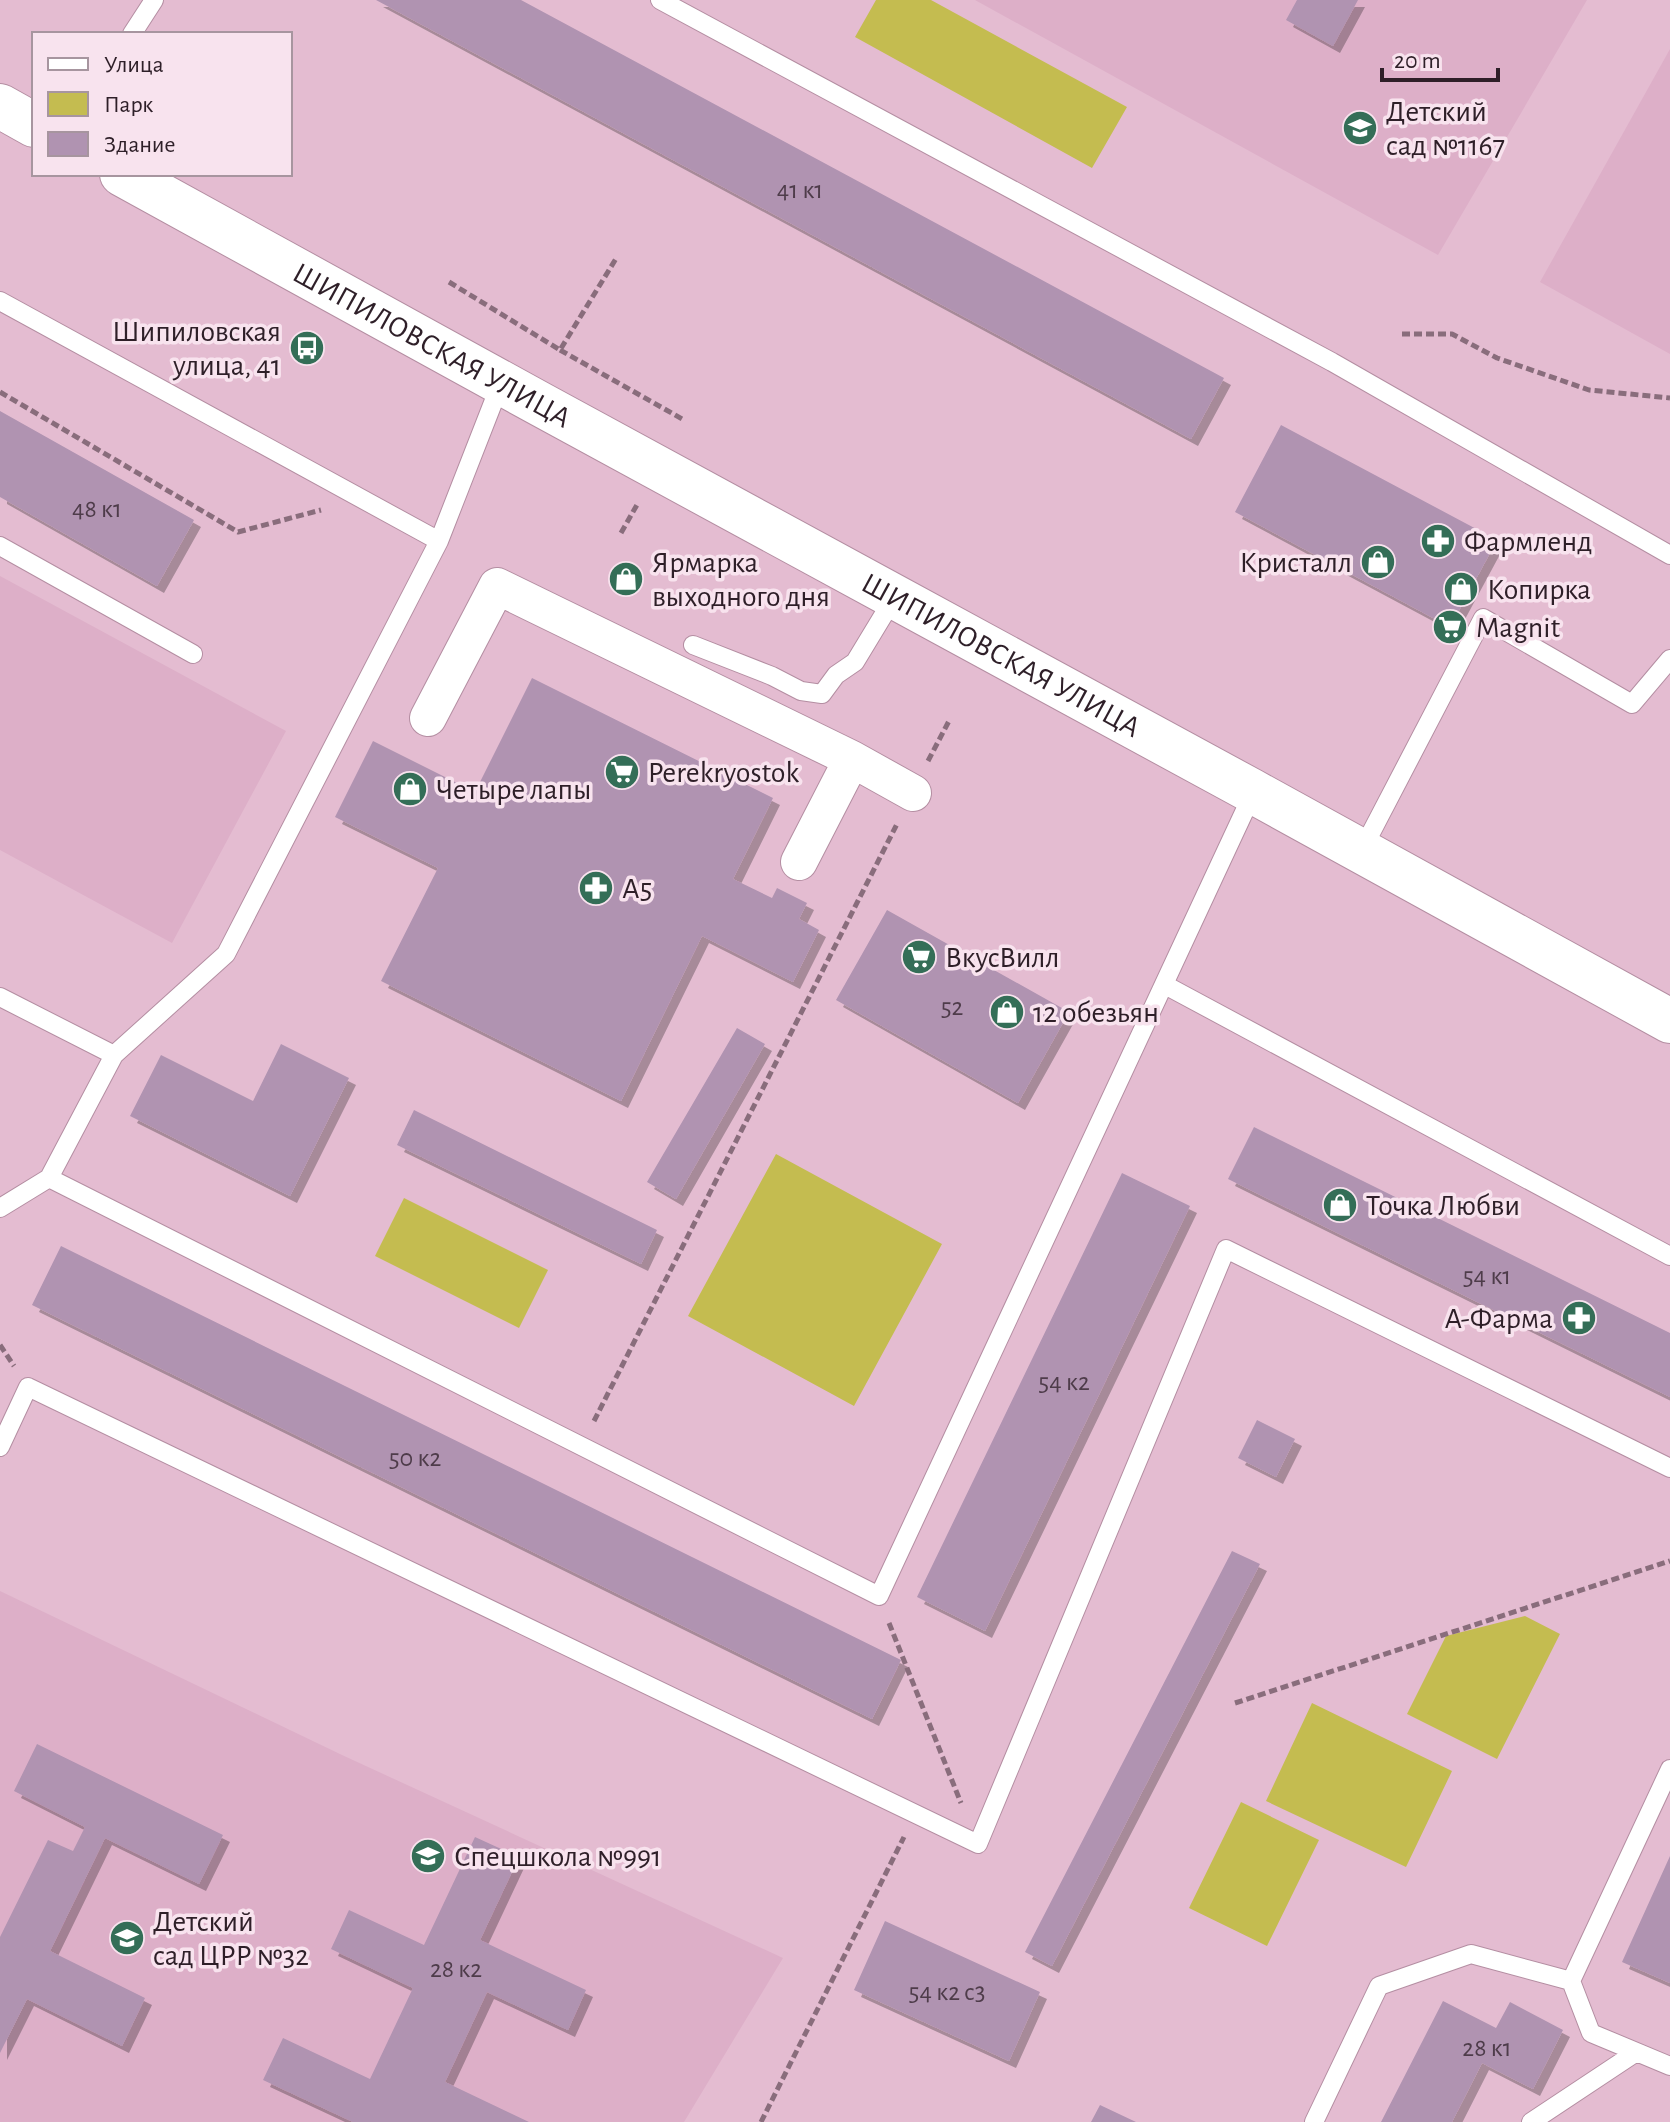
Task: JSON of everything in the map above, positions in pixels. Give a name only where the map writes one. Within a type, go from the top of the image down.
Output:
[{"type":"main road","points":[[0,106],[32,124]]},
{"type":"main road","name":"ШИПИЛОВСКАЯ УЛИЦА","points":[[126,176],[500,385],[1254,790],[1670,1021]]},
{"type":"street","points":[[428,718],[497,586],[852,759],[913,793]]},
{"type":"street","points":[[799,862],[852,759]]},
{"type":"lane","points":[[133,32],[154,0]]},
{"type":"lane","points":[[660,0],[684,6],[1332,362],[1670,555]]},
{"type":"lane","points":[[0,301],[439,541]]},
{"type":"lane","points":[[0,1208],[49,1178],[114,1055],[226,954],[439,541],[500,385]]},
{"type":"lane","points":[[0,546],[193,654]]},
{"type":"lane","points":[[693,645],[772,676],[801,691],[822,694],[836,675],[855,662],[895,596]]},
{"type":"lane","points":[[1362,850],[1483,618],[1632,704],[1670,659]]},
{"type":"lane","points":[[49,1178],[879,1596],[1254,790]]},
{"type":"lane","points":[[1165,985],[1670,1256]]},
{"type":"lane","points":[[0,997],[114,1055]]},
{"type":"lane","points":[[0,1447],[28,1387],[978,1844],[1226,1249],[1670,1468]]},
{"type":"lane","points":[[1670,1769],[1571,1981],[1591,2033],[1670,2066]]},
{"type":"lane","points":[[1314,2122],[1379,1986],[1471,1954],[1571,1981]]},
{"type":"lane","points":[[1531,2122],[1635,2053]]},
{"type":"path","points":[[560,350],[617,257]]},
{"type":"path","points":[[449,282],[560,350],[684,420]]},
{"type":"path","points":[[1402,334],[1452,334],[1497,358],[1589,390],[1670,398]]},
{"type":"path","points":[[0,392],[238,532],[361,500]]},
{"type":"path","points":[[621,533],[640,498]]},
{"type":"path","points":[[581,1447],[950,719]]},
{"type":"path","points":[[1235,1703],[1670,1561]]},
{"type":"path","points":[[879,1596],[978,1844]]},
{"type":"path","points":[[761,2122],[915,1814]]},
{"type":"shaded area","name":"Детский сад №1167","points":[[975,0],[1587,0],[1438,255]]},
{"type":"shaded area","points":[[1670,49],[1670,354],[1540,282]]},
{"type":"shaded area","points":[[0,576],[286,731],[172,943],[0,850]]},
{"type":"shaded area","points":[[0,1591],[342,1755],[783,1958],[684,2122],[0,2122]]},
{"type":"green space","points":[[876,0],[931,0],[1127,107],[1092,168],[855,37]]},
{"type":"green space","points":[[776,1154],[942,1244],[854,1406],[688,1316]]},
{"type":"green space","points":[[404,1198],[548,1270],[519,1328],[375,1256]]},
{"type":"green space","points":[[1525,1616],[1560,1634],[1497,1759],[1407,1714],[1446,1636]]},
{"type":"green space","points":[[1312,1703],[1452,1771],[1406,1867],[1266,1801]]},
{"type":"green space","points":[[1241,1802],[1319,1840],[1267,1946],[1189,1908]]},
{"type":"building","points":[[376,0],[521,0],[1224,378],[1191,439]]},
{"type":"building","points":[[1297,0],[1358,0],[1333,46],[1286,20]]},
{"type":"building","points":[[0,411],[194,520],[157,586],[0,497]]},
{"type":"building","points":[[1281,425],[1497,540],[1450,627],[1235,512]]},
{"type":"building","points":[[532,678],[773,798],[733,879],[772,898],[777,888],[807,903],[799,919],[819,930],[793,982],[702,936],[621,1101],[381,981],[438,868],[335,817],[373,741],[475,792]]},
{"type":"building","points":[[887,910],[1069,1012],[1018,1103],[836,1000]]},
{"type":"building","points":[[737,1028],[765,1044],[676,1199],[647,1182]]},
{"type":"building","points":[[281,1044],[349,1078],[290,1196],[130,1116],[161,1055],[253,1101]]},
{"type":"building","points":[[414,1110],[657,1230],[641,1264],[397,1145]]},
{"type":"building","points":[[1254,1127],[1670,1333],[1670,1397],[1228,1179]]},
{"type":"building","points":[[1122,1173],[1190,1206],[985,1631],[917,1597]]},
{"type":"building","points":[[61,1246],[901,1660],[872,1719],[32,1305]]},
{"type":"building","points":[[1257,1420],[1295,1439],[1276,1477],[1238,1458]]},
{"type":"building","points":[[1232,1551],[1260,1564],[1052,1966],[1025,1952]]},
{"type":"building","points":[[37,1744],[223,1835],[199,1884],[105,1838],[50,1951],[145,1998],[122,2046],[27,1999],[0,2053],[0,1937],[48,1840],[73,1851],[85,1827],[14,1791]]},
{"type":"building","points":[[475,1837],[519,1857],[480,1940],[586,1990],[568,2030],[487,1992],[445,2082],[529,2122],[353,2122],[263,2080],[283,2038],[370,2079],[413,1988],[331,1949],[349,1910],[424,1945]]},
{"type":"building","points":[[1670,1856],[1670,1983],[1622,1962]]},
{"type":"building","points":[[885,1921],[1040,1992],[1009,2061],[854,1990]]},
{"type":"building","points":[[1443,2001],[1496,2028],[1510,2002],[1563,2030],[1533,2089],[1482,2063],[1452,2122],[1381,2122]]},
{"type":"building","points":[[1100,2105],[1136,2122],[1091,2122]]},
{"type":"place","name":"Детский сад №1167","points":[[1360,128]]},
{"type":"place","name":"Шипиловская улица, 41","points":[[307,348]]},
{"type":"place","name":"Фармленд","points":[[1438,541]]},
{"type":"place","name":"Кристалл","points":[[1378,562]]},
{"type":"place","name":"Ярмарка выходного дня","points":[[626,579]]},
{"type":"place","name":"Копирка","points":[[1461,589]]},
{"type":"place","name":"Magnit","points":[[1450,627]]},
{"type":"place","name":"Perekryostok","points":[[622,772]]},
{"type":"place","name":"Четыре лапы","points":[[410,789]]},
{"type":"place","name":"А5","points":[[596,888]]},
{"type":"place","name":"ВкусВилл","points":[[919,957]]},
{"type":"place","name":"12 обезьян","points":[[1007,1012]]},
{"type":"place","name":"Точка Любви","points":[[1340,1205]]},
{"type":"place","name":"А-Фарма","points":[[1579,1318]]},
{"type":"place","name":"Спецшкола №991","points":[[428,1856]]},
{"type":"place","name":"Детский сад ЦРР №32","points":[[127,1938]]}]
